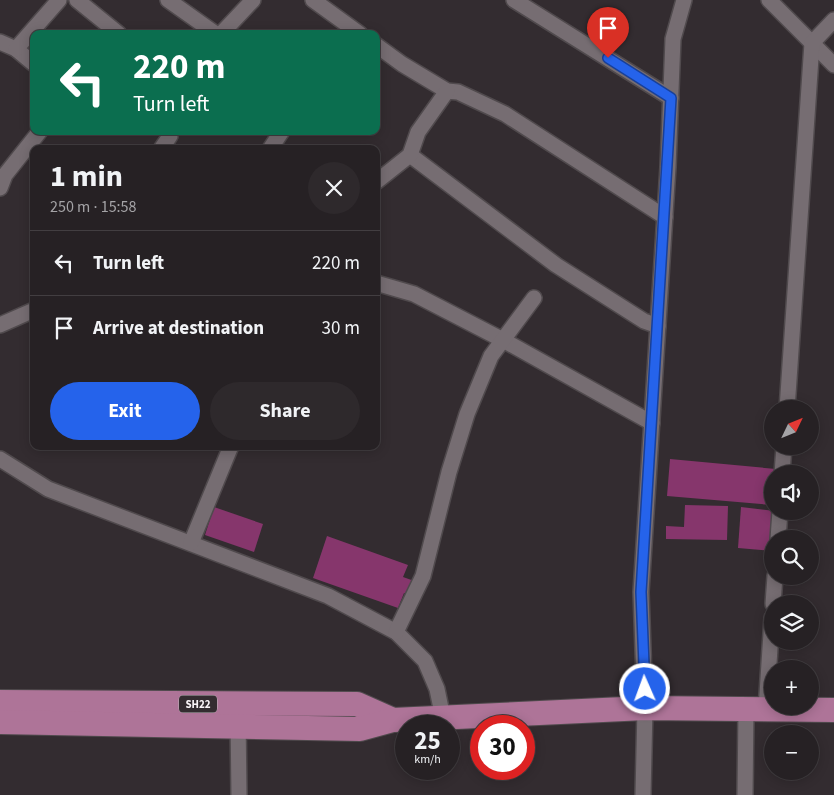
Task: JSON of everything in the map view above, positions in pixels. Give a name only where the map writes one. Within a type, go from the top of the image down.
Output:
[{"type":"main road","name":"SH22","points":[[0,702],[238,715]]},
{"type":"main road","name":"SH22","points":[[0,722],[238,715],[357,704],[395,720]]},
{"type":"main road","name":"SH22","points":[[460,717],[645,708],[834,710]]},
{"type":"street","points":[[33,30],[60,0]]},
{"type":"street","points":[[77,0],[114,30]]},
{"type":"street","points":[[168,0],[210,30]]},
{"type":"street","points":[[225,30],[253,0]]},
{"type":"street","points":[[313,0],[354,30]]},
{"type":"street","points":[[514,0],[671,98]]},
{"type":"street","points":[[643,795],[645,708],[641,592],[665,217],[673,39],[684,0]]},
{"type":"street","points":[[769,0],[834,65]]},
{"type":"street","points":[[788,400],[812,43],[834,20]]},
{"type":"street","points":[[16,49],[30,33]]},
{"type":"street","points":[[0,42],[16,49],[30,61]]},
{"type":"street","points":[[380,49],[447,91],[458,92],[505,114],[665,217]]},
{"type":"street","points":[[380,179],[410,155],[418,132],[447,91]]},
{"type":"street","points":[[2,178],[37,135]]},
{"type":"street","points":[[410,155],[556,265],[644,321],[658,326]]},
{"type":"street","points":[[380,284],[414,294],[503,340],[652,423]]},
{"type":"street","points":[[396,632],[423,576],[449,472],[467,414],[492,356],[534,298]]},
{"type":"street","points":[[0,325],[30,312]]},
{"type":"street","points":[[190,543],[229,450]]},
{"type":"street","points":[[0,459],[48,489],[328,596],[396,632],[425,661],[437,690],[441,715]]},
{"type":"street","points":[[745,795],[756,709],[766,650]]},
{"type":"street","points":[[238,715],[239,795]]},
{"type":"building","points":[[670,459],[764,468],[764,504],[667,496]]},
{"type":"building","points":[[685,505],[728,506],[727,540],[666,539],[666,526],[684,527]]},
{"type":"building","points":[[214,507],[263,524],[254,552],[205,535]]},
{"type":"building","points":[[741,507],[764,510],[764,520],[774,520],[774,530],[764,530],[764,550],[738,548]]},
{"type":"building","points":[[327,536],[408,565],[403,577],[417,582],[412,596],[404,593],[398,608],[313,578]]},
{"type":"route","points":[[608,58],[671,98],[641,592],[645,689]]}]
